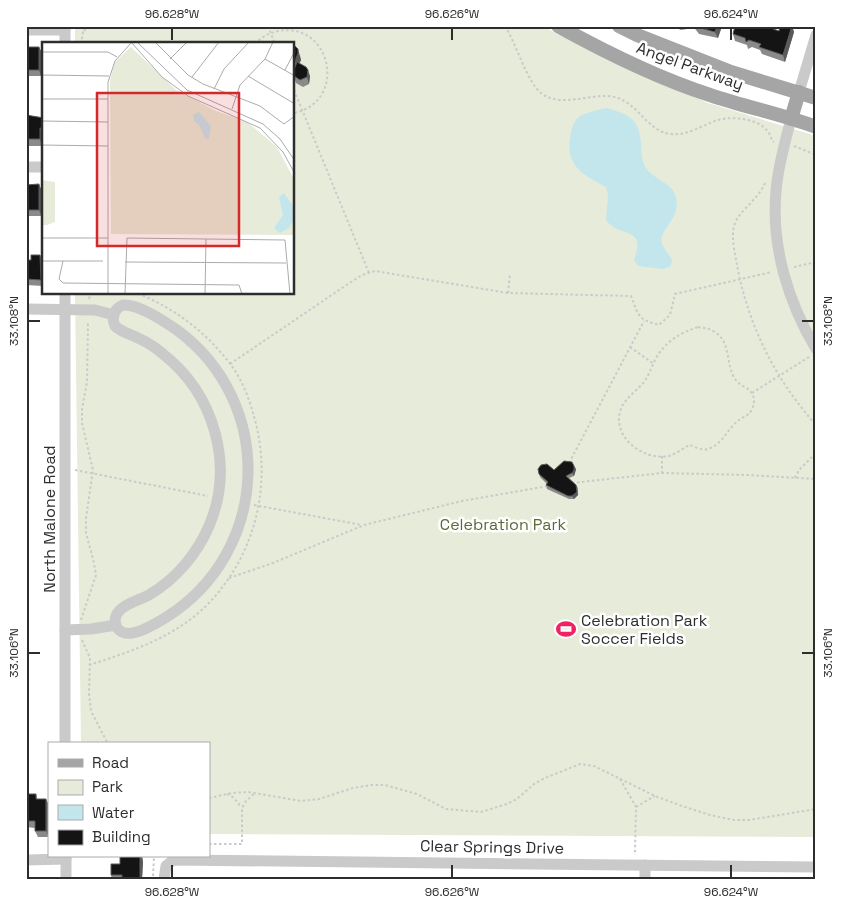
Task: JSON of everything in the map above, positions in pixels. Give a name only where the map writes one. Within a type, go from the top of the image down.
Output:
[{"type":"main road","name":"Angel Parkway","points":[[558,26],[604,52],[664,78],[709,95],[816,127]]},
{"type":"main road","name":"Angel Parkway","points":[[619,26],[731,72],[816,98]]},
{"type":"main road","points":[[791,119],[799,92]]},
{"type":"street","points":[[26,30],[65,28],[65,42]]},
{"type":"street","points":[[799,92],[816,35]]},
{"type":"street","points":[[791,119],[779,168],[775,204],[778,243],[783,270],[800,319],[816,351]]},
{"type":"street","points":[[26,167],[42,167]]},
{"type":"street","name":"North Malone Road","points":[[65,295],[66,742]]},
{"type":"street","points":[[123,305],[132,306],[146,312],[185,336],[207,358],[225,383],[238,410],[246,440],[249,471],[245,503],[236,534],[222,563],[202,588],[178,610],[130,634],[126,634],[118,629],[116,616],[118,612],[165,584],[196,551],[210,525],[215,510],[221,467],[213,423],[208,409],[193,384],[184,372],[162,352],[118,329],[113,322],[114,315],[116,310],[123,305]]},
{"type":"street","points":[[26,309],[88,310],[114,315]]},
{"type":"street","points":[[65,630],[116,625]]},
{"type":"street","points":[[26,860],[66,858],[66,879]]},
{"type":"street","name":"Clear Springs Drive","points":[[164,879],[164,870],[168,863],[176,860],[816,866]]},
{"type":"street","points":[[640,865],[645,879]]},
{"type":"path","points":[[81,42],[84,26]]},
{"type":"path","points":[[83,33],[88,26]]},
{"type":"path","points":[[268,26],[274,42]]},
{"type":"path","points":[[505,26],[534,86],[541,94],[555,100],[575,100],[596,96],[616,97],[632,105],[660,132],[671,134],[684,134],[718,120],[730,118],[745,120],[764,127],[769,132],[772,142],[784,143],[816,155]]},
{"type":"path","points":[[258,42],[270,33],[286,30],[303,33],[316,42],[325,56],[328,72],[325,88],[316,102],[302,111],[295,113]]},
{"type":"path","points":[[295,93],[369,273]]},
{"type":"path","points":[[768,176],[762,192],[734,225],[733,236],[740,279],[748,311],[758,337],[779,376],[801,408],[816,425]]},
{"type":"path","points":[[230,364],[362,275],[375,271],[508,293],[631,296],[639,315],[644,321],[659,325],[670,315],[675,294],[816,262]]},
{"type":"path","points":[[508,293],[510,274]]},
{"type":"path","points":[[90,295],[87,382],[82,409],[82,424],[93,470],[86,518],[86,533],[96,575],[81,617],[80,630],[82,641],[90,658],[89,694],[92,711],[107,742]]},
{"type":"path","points":[[565,469],[644,321]]},
{"type":"path","points":[[698,327],[713,331],[722,340],[727,348],[729,366],[734,377],[738,383],[746,386],[752,392],[754,401],[752,410],[747,416],[739,420],[717,444],[709,449],[703,450],[690,445],[670,456],[646,453],[632,446],[624,439],[619,425],[620,413],[624,403],[644,382],[658,356],[672,339],[698,327]]},
{"type":"path","points":[[630,347],[654,364]]},
{"type":"path","points":[[752,392],[816,351]]},
{"type":"path","points":[[795,478],[799,470],[816,453]]},
{"type":"path","points":[[662,456],[662,474]]},
{"type":"path","points":[[571,483],[662,474],[816,480]]},
{"type":"path","points":[[229,578],[273,563],[364,525],[462,501],[556,485]]},
{"type":"path","points":[[210,798],[227,794],[255,793],[301,801],[319,799],[371,784],[385,785],[417,794],[446,810],[481,812],[507,804],[517,799],[534,784],[580,764],[594,766],[655,796],[710,815],[734,820],[749,820],[816,809]]},
{"type":"path","points":[[619,777],[636,807],[640,865]]},
{"type":"path","points":[[210,844],[242,844],[242,808],[246,801],[255,793]]},
{"type":"path","points":[[227,794],[234,798],[242,808]]},
{"type":"path","points":[[636,807],[655,796]]},
{"type":"path","points":[[153,879],[154,858]]},
{"type":"green space","name":"Celebration Park","points":[[75,26],[544,26],[555,33],[708,103],[816,136],[816,837],[210,834],[210,742],[81,742],[75,295],[295,295],[295,42],[75,42]]},
{"type":"water","points":[[606,108],[627,115],[636,123],[640,136],[642,157],[646,168],[674,192],[677,205],[673,218],[663,233],[662,238],[663,245],[672,260],[671,266],[663,269],[638,266],[634,260],[637,249],[635,237],[612,226],[606,220],[608,195],[606,187],[578,169],[571,156],[569,148],[570,138],[575,121],[592,111]]},
{"type":"building","points":[[696,26],[717,26],[715,32]]},
{"type":"building","points":[[735,26],[765,26],[779,31],[780,26],[792,26],[783,55],[759,47],[761,44],[749,40],[746,42],[745,38],[733,34]]},
{"type":"building","points":[[295,46],[298,49],[295,61]]},
{"type":"building","points":[[26,47],[39,47],[39,70],[27,70],[26,73]]},
{"type":"building","points":[[297,62],[306,67],[308,70],[307,77],[300,80],[295,77]]},
{"type":"building","points":[[26,115],[42,118],[40,139],[26,139]]},
{"type":"building","points":[[39,184],[39,210],[27,210],[26,214],[26,185]]},
{"type":"building","points":[[31,255],[40,255],[41,280],[26,279],[26,260],[31,260]]},
{"type":"building","points":[[564,461],[572,462],[574,466],[572,473],[566,476],[576,485],[577,492],[572,496],[568,496],[546,485],[548,482],[539,474],[538,469],[541,465],[547,464],[554,470]]},
{"type":"building","points":[[26,794],[36,794],[36,799],[46,799],[46,831],[35,831],[35,821],[26,821]]},
{"type":"building","points":[[120,858],[140,858],[140,879],[122,879],[122,875],[111,875],[111,864],[120,864]]},
{"type":"building","points":[[186,878],[278,879],[186,879]]},
{"type":"place","name":"Celebration Park Soccer Fields","points":[[566,629]]}]
